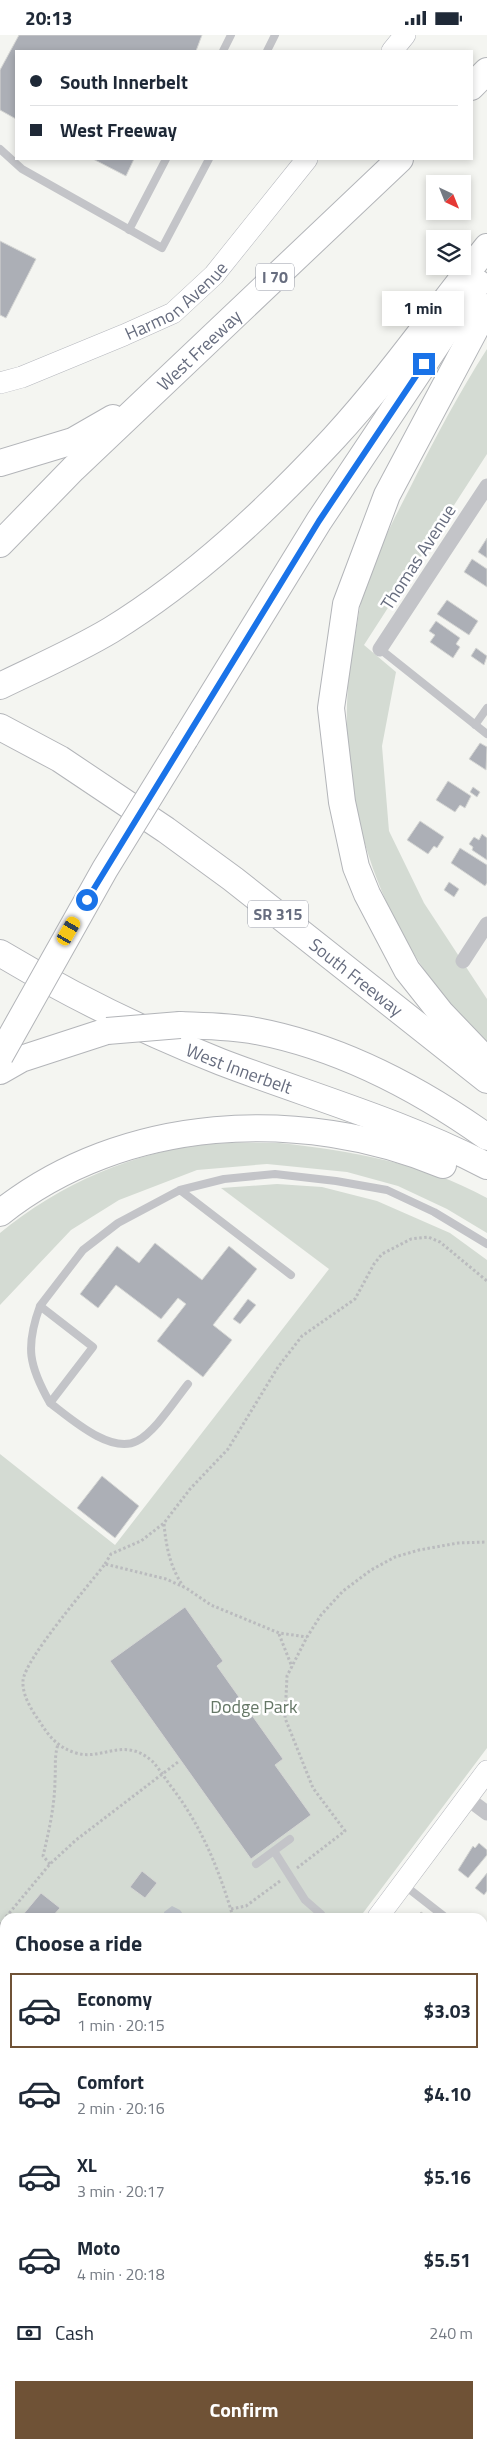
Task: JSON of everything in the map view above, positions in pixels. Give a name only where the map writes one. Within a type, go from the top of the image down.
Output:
[{"type":"highway","points":[[473,85],[487,71]]},
{"type":"highway","name":"West Freeway","points":[[0,544],[150,396],[399,160]]},
{"type":"highway","points":[[0,686],[111,630],[159,597],[215,554],[268,506],[334,437],[399,360],[487,247]]},
{"type":"highway","points":[[0,1056],[105,869],[319,521],[487,270]]},
{"type":"highway","points":[[487,307],[387,495],[346,604],[331,708],[342,802],[356,867],[367,894],[407,970],[441,1013],[487,1061]]},
{"type":"highway","points":[[0,463],[73,441],[150,396]]},
{"type":"highway","name":"South Freeway","points":[[0,727],[60,759],[174,836],[233,879],[487,1080]]},
{"type":"highway","name":"West Innerbelt","points":[[0,953],[104,1009],[169,1041],[419,1135],[487,1165]]},
{"type":"highway","points":[[0,1071],[21,1059],[107,1031],[180,1025],[254,1030],[294,1039],[334,1053],[377,1072],[417,1093],[487,1137]]},
{"type":"highway","points":[[0,1213],[43,1184],[90,1161],[128,1147],[174,1135],[224,1128],[327,1131],[412,1152],[487,1183]]},
{"type":"main road","points":[[393,50],[405,35]]},
{"type":"main road","name":"Harmon Avenue","points":[[0,383],[107,342],[173,313],[214,275],[306,160]]},
{"type":"main road","points":[[381,1913],[487,1771]]},
{"type":"street","name":"Thomas Avenue","points":[[380,649],[487,485]]},
{"type":"street","points":[[464,961],[487,924]]},
{"type":"street","points":[[467,1798],[487,1813]]},
{"type":"lane","points":[[224,50],[231,35]]},
{"type":"lane","points":[[268,50],[275,35]]},
{"type":"lane","points":[[0,149],[22,169],[162,248],[208,160]]},
{"type":"lane","points":[[128,230],[165,160]]},
{"type":"lane","points":[[380,649],[487,734]]},
{"type":"lane","points":[[476,725],[487,708]]},
{"type":"lane","points":[[188,1384],[153,1427],[138,1441],[124,1445],[99,1437],[77,1425],[50,1403],[36,1379],[31,1359],[31,1330],[40,1306],[83,1251],[118,1223],[180,1190],[224,1179],[275,1174],[336,1181],[387,1190],[434,1212],[487,1244]]},
{"type":"lane","points":[[180,1190],[291,1275]]},
{"type":"lane","points":[[40,1306],[94,1347],[50,1403]]},
{"type":"lane","points":[[256,1864],[290,1839]]},
{"type":"lane","points":[[274,1851],[305,1900],[320,1913]]},
{"type":"lane","points":[[403,1884],[440,1913]]},
{"type":"path","points":[[232,1913],[222,1881],[200,1829],[152,1761],[139,1753],[121,1748],[89,1755],[76,1753],[52,1741],[30,1709],[23,1683],[25,1672],[40,1648],[112,1554],[140,1541],[164,1523],[190,1489],[228,1449],[269,1381],[302,1337],[355,1299],[374,1264],[382,1254],[411,1239],[428,1237],[440,1242],[487,1281]]},
{"type":"path","points":[[164,1523],[170,1559],[175,1574],[183,1586]]},
{"type":"path","points":[[231,1909],[246,1906],[345,1831],[313,1788],[286,1717],[287,1676],[307,1637],[321,1615],[343,1591],[371,1569],[395,1557],[419,1550],[458,1543],[487,1543]]},
{"type":"path","points":[[105,1564],[166,1579],[183,1586],[211,1605],[279,1633],[307,1637]]},
{"type":"path","points":[[279,1633],[292,1667]]},
{"type":"path","points":[[50,1864],[43,1856],[56,1778],[54,1760],[58,1744]]},
{"type":"path","points":[[10,1913],[50,1864],[76,1840],[178,1762]]},
{"type":"green space","points":[[487,349],[487,454],[364,645],[396,672],[382,746],[389,831],[424,903],[487,999],[487,1047],[436,986],[409,946],[390,910],[374,872],[362,833],[353,793],[348,753],[347,712],[349,672],[359,612],[363,593],[373,565],[438,433]]},
{"type":"green space","points":[[280,1143],[386,1160],[413,1167],[463,1186],[487,1198],[487,1233],[447,1209],[398,1186],[347,1172],[267,1164],[197,1170],[119,1200],[71,1230],[0,1305],[0,1233],[72,1185],[127,1162],[183,1148],[211,1144]]},
{"type":"green space","name":"Dodge Park","points":[[277,1184],[322,1187],[377,1201],[450,1233],[487,1260],[487,1748],[363,1913],[0,1913],[0,1454],[115,1545],[329,1269],[221,1188]]},
{"type":"shaded area","points":[[172,1906],[182,1913],[164,1913]]},
{"type":"building","points":[[19,35],[202,35],[196,50],[15,50],[15,118],[0,110],[0,70]]},
{"type":"building","points":[[95,160],[134,160],[126,176]]},
{"type":"building","points":[[0,241],[36,259],[6,318],[0,315]]},
{"type":"building","points":[[487,538],[487,558],[478,552]]},
{"type":"building","points":[[472,559],[487,569],[487,587],[464,572]]},
{"type":"building","points":[[447,600],[478,621],[469,635],[437,614]]},
{"type":"building","points":[[436,621],[460,638],[456,644],[460,647],[453,658],[430,642],[435,635],[429,631]]},
{"type":"building","points":[[476,648],[487,656],[484,665],[471,656]]},
{"type":"building","points":[[480,743],[487,747],[486,770],[469,759]]},
{"type":"building","points":[[448,781],[471,796],[465,808],[460,805],[455,812],[436,800]]},
{"type":"building","points":[[473,787],[480,792],[477,797],[470,792]]},
{"type":"building","points":[[420,821],[444,837],[437,848],[434,846],[428,854],[407,840]]},
{"type":"building","points":[[482,834],[487,838],[487,860],[472,850],[473,847],[469,844],[474,837],[479,840]]},
{"type":"building","points":[[460,848],[487,865],[487,883],[485,886],[451,863]]},
{"type":"building","points":[[449,882],[459,889],[454,897],[444,890]]},
{"type":"building","points":[[155,1243],[202,1280],[229,1246],[257,1269],[213,1325],[232,1340],[203,1377],[157,1341],[186,1304],[178,1298],[161,1319],[116,1285],[98,1308],[80,1294],[117,1246],[139,1263]]},
{"type":"building","points":[[248,1299],[256,1305],[240,1324],[233,1319]]},
{"type":"building","points":[[102,1476],[139,1506],[115,1538],[77,1508]]},
{"type":"building","points":[[185,1607],[223,1661],[217,1666],[283,1759],[275,1765],[311,1815],[251,1859],[110,1661]]},
{"type":"building","points":[[479,1843],[487,1850],[487,1855],[468,1878],[458,1870],[473,1846],[475,1848]]},
{"type":"building","points":[[142,1871],[157,1883],[145,1898],[130,1887]]},
{"type":"building","points":[[487,1873],[487,1891],[484,1895],[475,1888]]},
{"type":"building","points":[[41,1893],[60,1908],[56,1913],[24,1913]]},
{"type":"route","points":[[87,900],[319,521],[424,364]]}]
